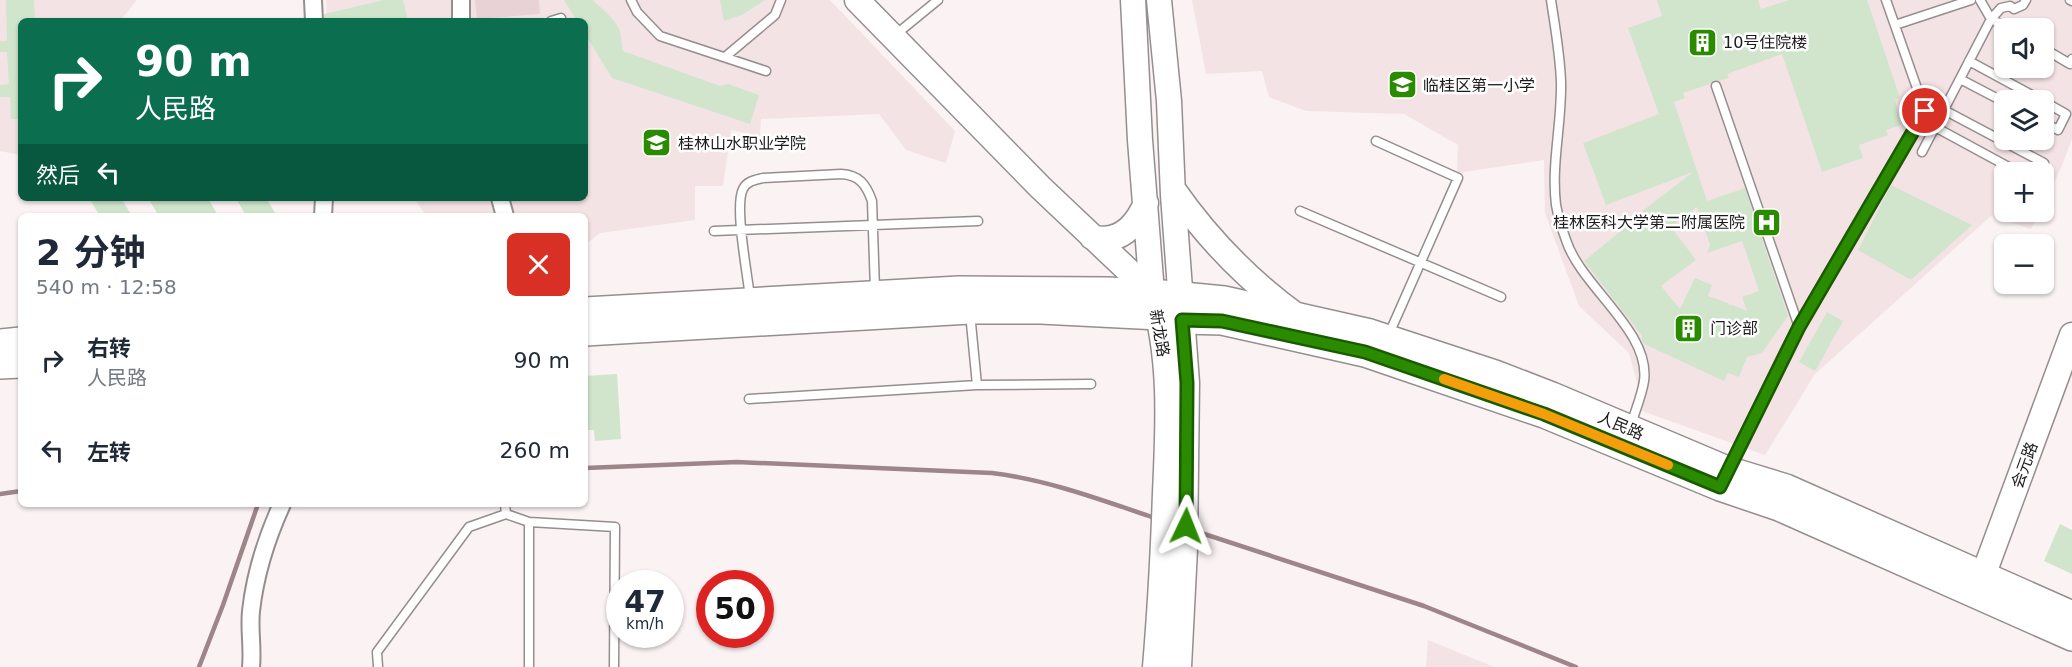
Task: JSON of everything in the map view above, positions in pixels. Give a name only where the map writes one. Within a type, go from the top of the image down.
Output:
[{"type":"main road","points":[[857,0],[1040,187],[1168,307]]},
{"type":"main road","name":"新龙路","points":[[1133,0],[1140,140],[1146,203],[1168,307]]},
{"type":"main road","name":"新龙路","points":[[1159,0],[1169,101],[1173,189],[1167,370],[1177,460],[1174,546],[1179,667]]},
{"type":"main road","points":[[1173,189],[1230,259],[1274,299],[1299,317]]},
{"type":"main road","points":[[1092,237],[1103,240],[1122,235],[1139,219],[1146,203]]},
{"type":"main road","points":[[588,311],[959,290],[1168,307]]},
{"type":"main road","name":"人民路","points":[[1168,307],[1224,300],[1370,333],[1383,348]]},
{"type":"main road","points":[[588,332],[970,310],[1168,307]]},
{"type":"main road","name":"人民路","points":[[1168,307],[1222,321],[1383,348],[1507,400],[1627,437],[1724,479],[1779,507],[1980,585],[2072,615]]},
{"type":"main road","name":"会元路","points":[[1980,585],[2072,335]]},
{"type":"main road","points":[[0,343],[18,341]]},
{"type":"main road","points":[[0,365],[18,364]]},
{"type":"main road","name":"新龙路","points":[[1155,667],[1174,546]]},
{"type":"main road","name":"人民路","points":[[1980,585],[2072,637]]},
{"type":"street","points":[[313,0],[314,18]]},
{"type":"street","points":[[461,0],[461,18]]},
{"type":"street","points":[[251,667],[251,614],[255,586],[269,536],[281,507]]},
{"type":"lane","points":[[631,0],[637,12],[660,36],[766,71]]},
{"type":"lane","points":[[726,57],[775,15],[781,0]]},
{"type":"lane","points":[[893,37],[938,0]]},
{"type":"lane","points":[[1551,0],[1561,81],[1555,170],[1556,205],[1566,241],[1575,262],[1629,330],[1642,360],[1644,380],[1627,437]]},
{"type":"lane","points":[[1724,479],[1799,327],[1925,111],[1886,0]]},
{"type":"lane","points":[[1895,25],[1971,0]]},
{"type":"lane","points":[[1980,0],[1994,20]]},
{"type":"lane","points":[[1922,152],[1991,19],[2001,8],[2010,6],[2014,9],[2023,5],[2026,0]]},
{"type":"lane","points":[[2054,55],[2070,64],[2072,59]]},
{"type":"lane","points":[[1969,61],[2019,89]]},
{"type":"lane","points":[[1960,79],[1994,97]]},
{"type":"lane","points":[[1716,86],[1799,327]]},
{"type":"lane","points":[[2054,108],[2066,114],[2058,130],[2054,128]]},
{"type":"lane","points":[[1944,111],[2042,162]]},
{"type":"lane","points":[[1935,127],[2000,162]]},
{"type":"lane","points":[[1376,141],[1458,178],[1383,348]]},
{"type":"lane","points":[[751,302],[739,207],[743,189],[753,180],[841,174],[856,176],[868,189],[872,201],[875,295]]},
{"type":"lane","points":[[1300,211],[1501,297]]},
{"type":"lane","points":[[714,231],[978,221]]},
{"type":"lane","points":[[970,310],[977,384]]},
{"type":"lane","points":[[749,399],[977,384],[1091,384]]},
{"type":"lane","points":[[505,507],[506,514]]},
{"type":"lane","points":[[378,667],[377,652],[469,527],[506,514],[529,522],[615,527],[614,667]]},
{"type":"lane","points":[[529,522],[529,667]]},
{"type":"shaded area","points":[[0,0],[137,0],[122,18],[18,18],[18,154],[0,151]]},
{"type":"shaded area","name":"桂林山水职业学院","points":[[326,0],[830,0],[955,131],[946,163],[906,150],[879,114],[761,119],[760,136],[731,130],[723,186],[695,186],[695,220],[600,233],[588,243],[588,213],[424,213],[416,201],[588,201],[588,18],[327,18]]},
{"type":"shaded area","points":[[475,0],[539,0],[540,14],[477,18]]},
{"type":"shaded area","name":"桂林医科大学第二附属医院","points":[[1192,0],[2072,0],[2072,139],[2054,182],[2054,162],[1994,162],[1994,217],[1991,216],[1815,374],[1765,455],[1631,407],[1639,390],[1629,353],[1579,306],[1545,213],[1544,160],[1457,173],[1458,145],[1404,114],[1306,111],[1269,97],[1262,71],[1206,74]]},
{"type":"shaded area","name":"桂林医科大学第二附属医院","points":[[2009,222],[2035,222],[2031,229]]},
{"type":"shaded area","points":[[1428,640],[1494,667],[1426,667]]},
{"type":"building","points":[[6,0],[34,0],[35,18],[18,18],[18,119],[11,119],[10,97],[0,97],[0,85],[9,84],[7,52],[0,52],[0,41],[7,41]]},
{"type":"building","points":[[384,0],[403,0],[407,18],[324,18],[324,14]]},
{"type":"building","points":[[564,0],[592,0],[616,23],[620,31],[623,51],[720,86],[728,84],[759,95],[750,124],[612,78],[588,39],[588,18],[575,18]]},
{"type":"building","points":[[720,0],[765,0],[742,15],[724,21]]},
{"type":"building","points":[[1657,0],[1758,0],[1761,9],[1789,0],[1867,0],[1900,98],[1895,99],[1901,125],[1886,130],[1888,135],[1859,145],[1863,158],[1822,172],[1782,54],[1727,74],[1729,78],[1714,80],[1710,84],[1683,93],[1685,98],[1674,102],[1707,201],[1745,188],[1788,316],[1762,353],[1747,357],[1739,377],[1728,373],[1724,381],[1644,344],[1642,336],[1584,261],[1633,221],[1632,219],[1693,172],[1606,205],[1583,143],[1659,114],[1628,28],[1662,16]],"holes":[[[1697,207],[1710,245],[1707,253],[1742,241],[1759,291],[1742,297],[1747,311],[1730,304],[1731,308],[1728,303],[1708,296],[1712,285],[1695,278],[1680,309],[1661,286],[1696,260],[1671,227]]]},
{"type":"building","points":[[1891,185],[1972,225],[1911,280],[1858,250]]},
{"type":"building","points":[[91,201],[123,201],[130,213],[98,213]]},
{"type":"building","points":[[150,201],[210,201],[216,213],[157,213]]},
{"type":"building","points":[[238,201],[268,201],[275,213],[244,213]]},
{"type":"building","points":[[1827,312],[1843,321],[1815,371],[1799,362]]},
{"type":"building","points":[[617,374],[621,439],[595,441],[594,430],[588,430],[588,376]]},
{"type":"building","points":[[2060,524],[2072,530],[2072,574],[2044,561]]},
{"type":"waterway","points":[[588,468],[737,462],[992,473],[1034,480],[1155,518]]},
{"type":"waterway","points":[[0,494],[18,491]]},
{"type":"waterway","points":[[199,667],[257,507]]},
{"type":"waterway","points":[[1192,530],[1424,606],[1576,667]]},
{"type":"slow traffic","points":[[1444,379],[1544,414],[1668,465]]},
{"type":"place","name":"10号住院楼","points":[[1702,42]]},
{"type":"place","name":"临桂区第一小学","points":[[1402,85]]},
{"type":"place","name":"桂林山水职业学院","points":[[657,143]]},
{"type":"place","name":"桂林医科大学第二附属医院","points":[[1766,222]]},
{"type":"place","name":"门诊部","points":[[1689,328]]},
{"type":"route","points":[[1186,526],[1187,383],[1182,320],[1222,321],[1365,352],[1544,414],[1720,487],[1799,327],[1925,111]]}]
